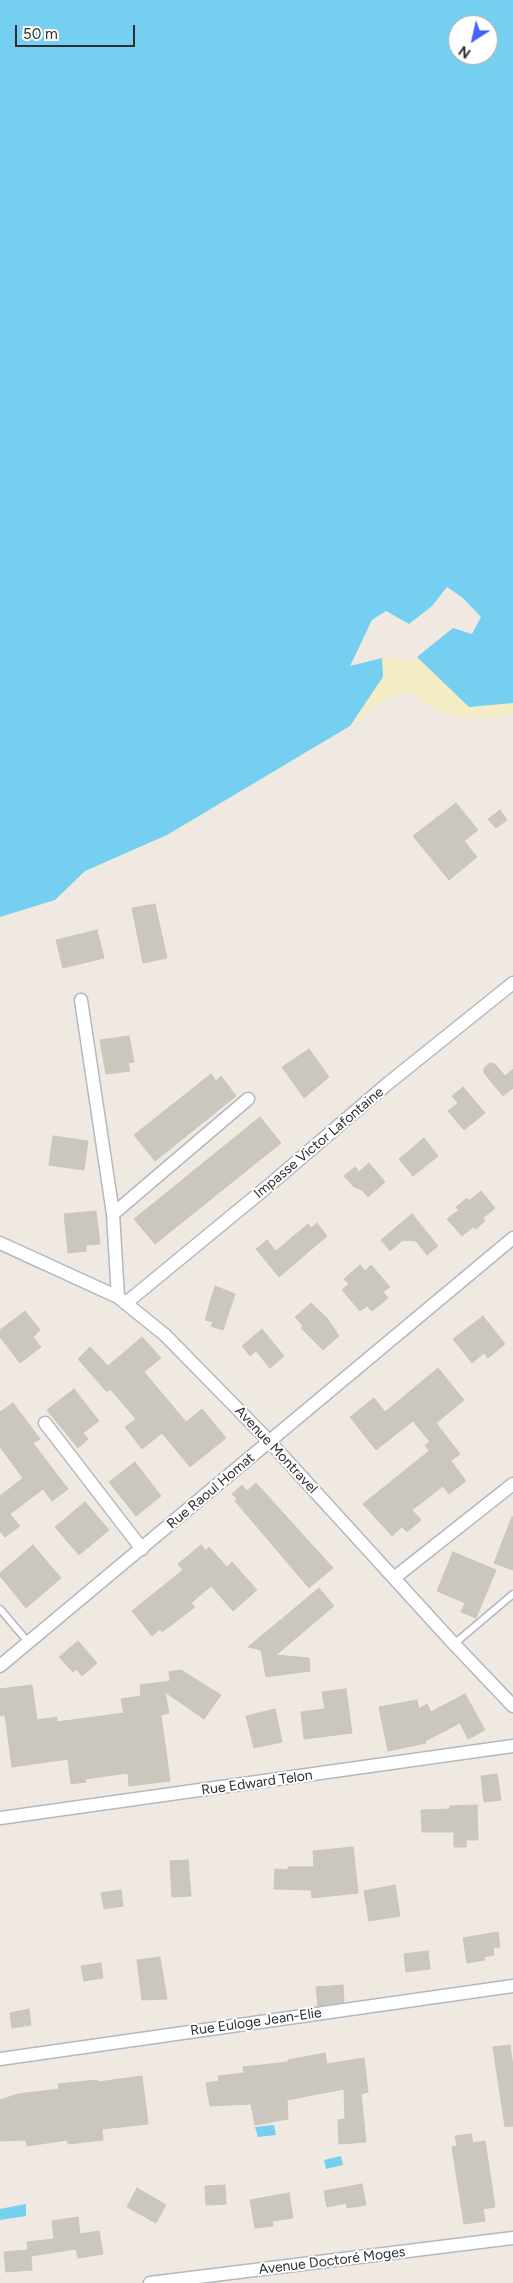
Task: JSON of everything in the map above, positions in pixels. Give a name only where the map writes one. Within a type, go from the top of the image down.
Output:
[{"type":"street","name":"Impasse Victor Lafontaine","points":[[122,1300],[274,1182],[386,1085],[513,983]]},
{"type":"street","points":[[81,1000],[113,1214],[122,1300]]},
{"type":"street","points":[[113,1214],[248,1100]]},
{"type":"street","name":"Rue Raoul Homat","points":[[0,1666],[513,1238]]},
{"type":"street","name":"Avenue Montravel","points":[[0,1243],[122,1300],[165,1335],[270,1441],[454,1644],[513,1706]]},
{"type":"street","points":[[44,1422],[142,1548]]},
{"type":"street","points":[[394,1578],[513,1484]]},
{"type":"street","name":"Rue Edward Telon","points":[[0,1818],[513,1746]]},
{"type":"street","name":"Rue Euloge Jean-Elie","points":[[0,2058],[513,1986]]},
{"type":"street","name":"Avenue Doctoré Moges","points":[[150,2283],[513,2238]]},
{"type":"lane","points":[[454,1644],[513,1594]]},
{"type":"lane","points":[[0,1609],[29,1643]]},
{"type":"sand","points":[[382,658],[421,661],[469,707],[513,691],[513,713],[498,718],[466,718],[434,709],[412,692],[386,699],[350,726],[167,835],[85,871],[55,900],[0,917],[350,667]]},
{"type":"water","points":[[0,0],[513,0],[513,703],[469,707],[417,657],[453,628],[472,634],[481,617],[463,598],[447,587],[432,606],[409,624],[386,611],[372,620],[350,666],[382,658],[383,677],[350,726],[167,835],[85,871],[55,900],[0,917]]},
{"type":"water","points":[[274,2125],[276,2135],[258,2137],[255,2127]]},
{"type":"water","points":[[341,2156],[343,2165],[326,2169],[324,2160]]},
{"type":"water","points":[[26,2204],[26,2216],[0,2220],[0,2209]]},
{"type":"building","points":[[456,803],[478,830],[464,841],[477,857],[449,880],[413,836]]},
{"type":"building","points":[[500,810],[507,820],[496,828],[488,819]]},
{"type":"building","points":[[155,904],[167,958],[143,963],[132,908]]},
{"type":"building","points":[[97,930],[104,958],[63,968],[56,940]]},
{"type":"building","points":[[129,1036],[134,1062],[128,1063],[130,1071],[106,1074],[100,1040]]},
{"type":"building","points":[[309,1049],[329,1077],[304,1098],[282,1067]]},
{"type":"building","points":[[490,1063],[495,1064],[505,1076],[513,1069],[513,1088],[503,1096],[484,1073],[484,1068]]},
{"type":"building","points":[[211,1074],[216,1081],[221,1076],[236,1096],[155,1161],[134,1135]]},
{"type":"building","points":[[463,1087],[485,1113],[464,1130],[448,1111],[458,1103],[452,1096]]},
{"type":"building","points":[[260,1117],[281,1143],[155,1244],[134,1219]]},
{"type":"building","points":[[53,1136],[88,1141],[84,1170],[49,1165]]},
{"type":"building","points":[[424,1138],[438,1156],[413,1176],[399,1159]]},
{"type":"building","points":[[369,1163],[385,1182],[368,1197],[362,1190],[354,1187],[344,1176],[355,1167],[359,1172]]},
{"type":"building","points":[[481,1191],[495,1208],[483,1218],[485,1221],[476,1229],[473,1227],[462,1236],[447,1219],[459,1210],[456,1207],[467,1198],[469,1201]]},
{"type":"building","points":[[96,1211],[100,1244],[86,1245],[86,1251],[68,1253],[64,1214]]},
{"type":"building","points":[[412,1214],[438,1246],[427,1255],[416,1241],[403,1240],[390,1251],[381,1240]]},
{"type":"building","points":[[317,1223],[327,1236],[279,1277],[256,1249],[267,1240],[276,1251],[308,1224],[311,1228]]},
{"type":"building","points":[[360,1265],[365,1271],[371,1265],[390,1287],[383,1292],[388,1298],[372,1311],[367,1306],[360,1311],[342,1290],[349,1284],[344,1279]]},
{"type":"building","points":[[215,1286],[235,1294],[223,1330],[211,1326],[213,1322],[205,1320]]},
{"type":"building","points":[[311,1303],[327,1318],[339,1336],[323,1350],[301,1328],[303,1326],[295,1317]]},
{"type":"building","points":[[25,1311],[40,1330],[33,1337],[41,1347],[20,1363],[0,1337],[0,1330]]},
{"type":"building","points":[[483,1316],[505,1344],[488,1358],[484,1353],[472,1363],[453,1339]]},
{"type":"building","points":[[262,1329],[284,1356],[270,1368],[256,1351],[250,1356],[242,1346]]},
{"type":"building","points":[[142,1337],[161,1358],[144,1372],[186,1422],[202,1409],[226,1438],[190,1467],[162,1433],[142,1449],[125,1427],[136,1419],[110,1389],[107,1392],[78,1359],[90,1347],[108,1366]]},
{"type":"building","points":[[438,1368],[464,1400],[436,1423],[460,1454],[451,1461],[466,1481],[449,1494],[443,1486],[412,1510],[421,1520],[407,1532],[402,1527],[392,1536],[363,1504],[429,1451],[425,1445],[430,1442],[413,1421],[376,1450],[350,1417],[374,1398],[385,1412]]},
{"type":"building","points":[[74,1389],[99,1421],[83,1433],[88,1439],[78,1448],[47,1410]]},
{"type":"building","points":[[13,1403],[40,1439],[33,1443],[68,1489],[52,1501],[43,1489],[10,1514],[20,1526],[5,1537],[0,1531],[0,1496],[23,1478],[0,1447],[0,1412]]},
{"type":"building","points":[[135,1462],[161,1496],[136,1516],[109,1482]]},
{"type":"building","points":[[256,1483],[333,1568],[309,1588],[235,1501],[237,1499],[232,1494],[242,1485],[247,1491]]},
{"type":"building","points":[[85,1502],[109,1530],[79,1555],[55,1527]]},
{"type":"building","points":[[513,1517],[513,1570],[494,1563]]},
{"type":"building","points":[[33,1545],[61,1578],[26,1608],[0,1576],[0,1573]]},
{"type":"building","points":[[201,1545],[206,1551],[209,1547],[227,1567],[232,1562],[257,1590],[233,1611],[211,1586],[191,1603],[195,1607],[162,1632],[160,1629],[152,1636],[132,1611],[183,1570],[178,1564]]},
{"type":"building","points":[[453,1552],[496,1570],[476,1618],[461,1612],[465,1603],[437,1591]]},
{"type":"building","points":[[319,1588],[334,1606],[276,1655],[309,1658],[310,1671],[266,1677],[261,1650],[248,1647]]},
{"type":"building","points":[[78,1641],[97,1663],[82,1676],[76,1669],[73,1672],[59,1657]]},
{"type":"building","points":[[181,1670],[221,1695],[204,1719],[165,1692],[169,1713],[161,1715],[170,1781],[129,1786],[128,1773],[85,1779],[86,1782],[71,1784],[68,1759],[12,1767],[5,1715],[0,1716],[0,1689],[32,1685],[37,1720],[57,1717],[57,1722],[124,1713],[121,1699],[141,1696],[140,1685],[170,1681],[169,1672]]},
{"type":"building","points":[[346,1689],[352,1733],[304,1739],[301,1712],[325,1709],[322,1692]]},
{"type":"building","points":[[465,1694],[485,1730],[468,1739],[460,1723],[425,1741],[426,1743],[388,1751],[379,1707],[417,1700],[419,1709],[427,1704],[431,1712]]},
{"type":"building","points":[[275,1709],[282,1742],[254,1748],[246,1716]]},
{"type":"building","points":[[497,1774],[501,1800],[484,1802],[481,1776]]},
{"type":"building","points":[[477,1805],[478,1840],[466,1840],[466,1847],[454,1847],[454,1832],[422,1832],[421,1810],[450,1809],[450,1806]]},
{"type":"building","points":[[353,1847],[358,1893],[312,1898],[311,1890],[274,1889],[275,1869],[288,1870],[288,1867],[314,1867],[313,1851]]},
{"type":"building","points":[[188,1860],[191,1896],[172,1897],[170,1861]]},
{"type":"building","points":[[395,1885],[400,1916],[369,1921],[364,1891]]},
{"type":"building","points":[[121,1890],[123,1906],[104,1909],[101,1893]]},
{"type":"building","points":[[498,1932],[500,1947],[493,1948],[494,1955],[484,1957],[485,1960],[467,1963],[463,1938]]},
{"type":"building","points":[[428,1951],[430,1969],[406,1972],[404,1954]]},
{"type":"building","points":[[160,1957],[167,1999],[142,2000],[137,1960]]},
{"type":"building","points":[[101,1963],[103,1978],[84,1981],[81,1966]]},
{"type":"building","points":[[343,1985],[344,2002],[318,2006],[316,1987]]},
{"type":"building","points":[[29,2009],[31,2025],[12,2028],[10,2013]]},
{"type":"building","points":[[510,2045],[513,2067],[513,2126],[505,2127],[493,2047]]},
{"type":"building","points":[[325,2053],[327,2064],[364,2058],[368,2092],[361,2094],[366,2142],[339,2144],[338,2120],[345,2119],[344,2089],[287,2100],[288,2119],[255,2125],[251,2104],[210,2106],[206,2083],[219,2081],[218,2076],[244,2073],[243,2067],[288,2062],[288,2060]]},
{"type":"building","points":[[142,2076],[148,2124],[102,2129],[103,2140],[68,2144],[67,2140],[27,2146],[26,2140],[0,2141],[0,2100],[18,2094],[59,2089],[58,2084],[98,2080],[98,2082]]},
{"type":"building","points":[[471,2134],[473,2143],[485,2141],[495,2207],[483,2209],[485,2221],[464,2224],[452,2147],[457,2146],[455,2136]]},
{"type":"building","points":[[362,2184],[366,2205],[347,2208],[346,2203],[327,2207],[324,2191]]},
{"type":"building","points":[[225,2185],[226,2204],[206,2205],[205,2186]]},
{"type":"building","points":[[137,2188],[166,2205],[156,2223],[127,2207]]},
{"type":"building","points":[[289,2193],[293,2218],[272,2221],[273,2226],[255,2228],[250,2200]]},
{"type":"building","points":[[78,2217],[80,2234],[99,2231],[103,2254],[78,2258],[76,2249],[31,2256],[32,2270],[6,2272],[4,2252],[28,2250],[27,2242],[54,2239],[52,2221]]}]
